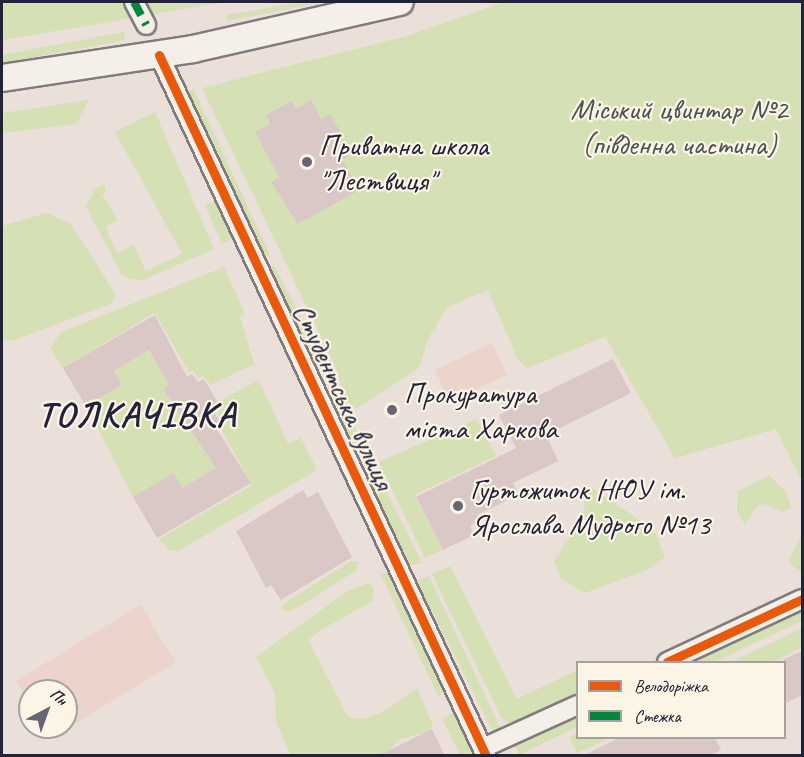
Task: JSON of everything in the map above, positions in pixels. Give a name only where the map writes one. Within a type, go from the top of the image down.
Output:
[{"type":"main road","points":[[2,78],[159,55],[308,26],[400,2]]},
{"type":"street","points":[[134,2],[146,25]]},
{"type":"street","name":"Студентська вулиця","points":[[159,55],[485,752]]},
{"type":"street","points":[[672,661],[802,599]]},
{"type":"street","points":[[485,752],[576,706]]},
{"type":"shaded area","points":[[492,343],[507,375],[449,402],[435,370]]},
{"type":"shaded area","points":[[140,605],[176,662],[78,722],[78,679],[19,679]]},
{"type":"green space","points":[[2,2],[226,2],[2,40]]},
{"type":"green space","points":[[300,2],[326,2],[227,21],[227,15]]},
{"type":"green space","name":"Міський цвинтар №2 (південна частина)","points":[[504,2],[802,2],[802,481],[776,429],[675,458],[605,337],[527,368],[518,360],[488,290],[448,307],[428,339],[419,368],[356,409],[346,400],[336,368],[202,88],[407,36]]},
{"type":"green space","points":[[124,32],[125,40],[2,63],[2,55]]},
{"type":"green space","points":[[193,88],[271,257],[261,255],[187,93]]},
{"type":"green space","points":[[89,100],[76,124],[2,133],[2,113]]},
{"type":"green space","points":[[155,112],[214,249],[143,280],[131,279],[122,275],[86,207],[94,190],[104,184],[106,192],[102,195],[118,220],[105,227],[117,253],[134,245],[146,271],[182,254],[115,132]]},
{"type":"green space","points":[[216,201],[233,238],[222,244],[205,205]]},
{"type":"green space","points":[[46,213],[70,223],[116,295],[110,304],[12,341],[2,340],[2,226]]},
{"type":"green space","points":[[274,265],[322,357],[314,359],[268,268]]},
{"type":"green space","points":[[224,267],[245,314],[240,316],[254,364],[210,385],[204,376],[198,378],[193,370],[189,372],[155,313],[63,368],[50,348],[61,332]]},
{"type":"green space","points":[[149,350],[169,385],[163,389],[216,468],[182,488],[174,474],[133,497],[86,406],[122,385],[114,371]]},
{"type":"green space","points":[[259,380],[288,444],[301,438],[317,470],[178,551],[169,550],[159,539],[252,485],[218,424],[222,422],[217,412],[223,408],[219,401]]},
{"type":"green space","points":[[344,403],[366,452],[359,455],[337,409]]},
{"type":"green space","points":[[477,419],[496,456],[414,495],[443,550],[425,558],[379,462]]},
{"type":"green space","points":[[373,465],[422,563],[411,565],[406,557],[367,475],[365,469]]},
{"type":"green space","points":[[769,475],[786,492],[791,507],[783,512],[764,504],[757,506],[745,525],[737,511],[738,491]]},
{"type":"green space","points":[[591,487],[654,530],[665,557],[649,569],[585,593],[561,579],[554,561],[578,525],[585,508],[583,491]]},
{"type":"green space","points":[[802,534],[802,573],[788,562]]},
{"type":"green space","points":[[351,561],[358,562],[357,570],[290,612],[281,610],[285,603]]},
{"type":"green space","points":[[450,566],[517,699],[576,670],[576,695],[520,723],[510,724],[501,717],[432,574]]},
{"type":"green space","points":[[388,571],[446,691],[438,696],[381,575]]},
{"type":"green space","points":[[429,576],[501,731],[494,734],[417,581]]},
{"type":"green space","points":[[369,583],[374,588],[373,601],[319,631],[309,640],[313,649],[348,717],[362,719],[381,713],[417,688],[433,725],[427,732],[398,740],[386,755],[291,755],[276,722],[275,693],[256,657],[349,590]]},
{"type":"green space","points":[[799,604],[802,621],[716,661],[700,661],[696,653]]},
{"type":"green space","points":[[802,628],[802,648],[774,661],[733,661]]},
{"type":"green space","points":[[576,708],[576,727],[519,755],[512,740]]},
{"type":"green space","points":[[457,711],[478,755],[460,755],[442,718]]},
{"type":"green space","points":[[576,734],[576,739],[608,739],[577,753],[569,737]]},
{"type":"building","name":"Приватна школа \"Лествиця\"","points":[[311,100],[321,119],[330,114],[342,134],[338,136],[349,156],[342,160],[359,190],[298,224],[271,182],[279,177],[255,132],[270,124],[266,115],[292,101],[296,109]]},
{"type":"building","points":[[155,315],[187,377],[192,374],[198,382],[204,379],[221,408],[214,412],[220,422],[214,425],[251,483],[157,538],[133,497],[174,473],[182,488],[216,468],[163,389],[169,385],[149,350],[114,371],[122,385],[86,406],[63,368]]},
{"type":"building","points":[[613,359],[631,393],[546,435],[558,461],[513,483],[519,495],[477,515],[480,521],[470,526],[474,535],[443,550],[416,497],[516,448],[499,415]]},
{"type":"building","points":[[303,490],[308,498],[318,492],[352,557],[281,600],[271,585],[266,588],[236,531]]},
{"type":"building","points":[[802,651],[802,695],[786,703],[786,661],[784,659]]},
{"type":"building","points":[[432,729],[445,756],[378,756]]},
{"type":"building","points":[[617,739],[716,739],[721,750],[709,756],[582,756]]},
{"type":"marked path","points":[[134,2],[146,25]]},
{"type":"cycle path","points":[[159,55],[486,756]]},
{"type":"cycle path","points":[[669,661],[802,599]]},
{"type":"place","name":"Приватна школа \"Лествиця\"","points":[[307,162]]},
{"type":"place","name":"Прокуратура міста Харкова","points":[[392,410]]},
{"type":"place","name":"Гуртожиток НЮУ ім. Ярослава Мудрого №13","points":[[458,506]]},
{"type":"district","name":"ТОЛКАЧІВКА","points":[[137,415]]}]
